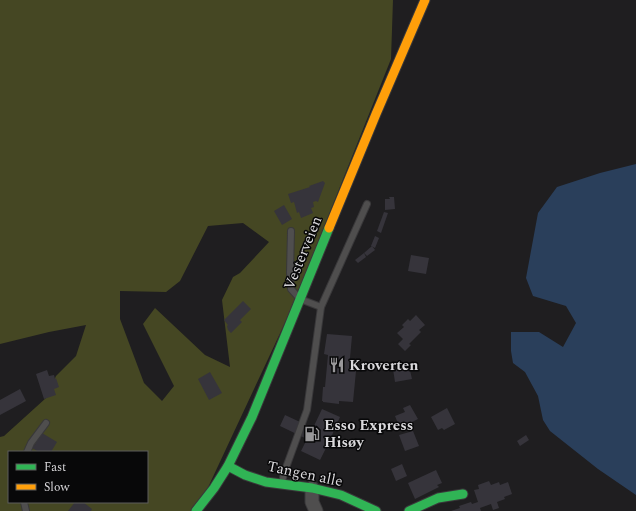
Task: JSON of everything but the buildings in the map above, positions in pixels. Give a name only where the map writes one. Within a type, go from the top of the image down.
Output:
[{"type":"main road","name":"Vesterveien","points":[[196,511],[214,488],[228,466],[252,416],[376,114],[425,0]]},
{"type":"main road","name":"Tangen alle","points":[[228,466],[246,475],[266,482],[312,488],[341,495],[376,511]]},
{"type":"main road","points":[[409,511],[438,498],[463,494]]},
{"type":"street","points":[[312,488],[312,502],[316,511]]},
{"type":"lane","points":[[282,484],[284,473],[307,410],[321,307],[367,204]]},
{"type":"lane","points":[[291,231],[291,289],[300,299],[321,307]]},
{"type":"lane","points":[[27,451],[30,443],[46,423]]},
{"type":"green space","points":[[0,0],[393,0],[391,59],[290,312],[197,511],[0,511],[0,437],[4,436],[46,398],[56,376],[76,356],[86,325],[0,344]],"holes":[[[243,223],[269,242],[240,273],[233,277],[222,300],[230,367],[205,355],[155,308],[143,324],[174,386],[162,401],[144,383],[120,319],[120,291],[166,292],[180,281],[208,226]]]},
{"type":"water","points":[[636,164],[636,495],[598,469],[550,431],[543,420],[538,396],[525,372],[513,363],[511,351],[511,332],[539,332],[563,347],[576,323],[566,306],[533,296],[526,278],[538,213],[557,187],[600,173]]},
{"type":"traffic: fast","points":[[196,511],[214,488],[228,466],[252,417],[329,228]]},
{"type":"traffic: fast","points":[[228,466],[245,475],[266,482],[312,488],[341,495],[376,511]]},
{"type":"traffic: fast","points":[[409,511],[438,498],[463,494]]},
{"type":"traffic: slow","points":[[329,228],[425,0]]},
{"type":"place","name":"Kroverten","points":[[337,365]]},
{"type":"place","name":"Esso Express Hisøy","points":[[312,434]]}]
